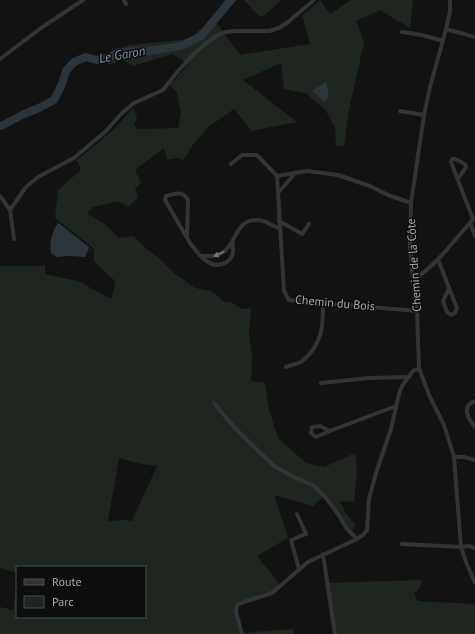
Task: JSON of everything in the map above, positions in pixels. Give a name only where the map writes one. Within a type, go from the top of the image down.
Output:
[{"type":"street","points":[[0,59],[41,28],[83,0]]},
{"type":"street","points":[[10,210],[26,187],[38,177],[74,158],[106,131],[121,114],[134,103],[163,90],[178,71],[209,41],[226,32],[269,31],[279,28],[314,0]]},
{"type":"street","name":"Chemin de la Côte","points":[[450,0],[450,12],[424,115],[411,203],[410,245],[417,311],[419,368],[429,395],[444,425],[454,457],[461,547],[475,583]]},
{"type":"street","points":[[446,29],[475,37]]},
{"type":"street","points":[[402,32],[422,35],[443,41]]},
{"type":"street","points":[[400,111],[424,115]]},
{"type":"street","points":[[231,164],[242,155],[257,155],[277,176],[307,171],[338,175],[411,203]]},
{"type":"street","points":[[458,179],[466,167],[465,164],[455,158],[452,159],[451,162],[473,220],[475,236]]},
{"type":"street","points":[[278,193],[296,172]]},
{"type":"street","name":"Chemin du Bois","points":[[277,176],[284,291],[289,300],[417,311]]},
{"type":"street","points":[[187,236],[188,200],[185,195],[181,193],[166,196],[165,200],[194,249],[209,263],[221,264],[231,258],[233,252],[232,242]]},
{"type":"street","points":[[0,196],[10,210],[14,239]]},
{"type":"street","points":[[202,256],[213,257],[226,250],[241,226],[247,222],[260,220],[279,228]]},
{"type":"street","points":[[413,280],[420,276],[438,259],[473,220]]},
{"type":"street","points":[[279,221],[302,234],[309,224]]},
{"type":"street","points":[[438,259],[457,308],[455,313],[451,315],[447,312],[443,300],[449,288]]},
{"type":"street","points":[[286,367],[301,362],[316,346],[323,324],[324,303]]},
{"type":"street","points":[[242,634],[236,612],[237,605],[272,592],[308,562],[363,535],[367,530],[369,499],[391,428],[399,394],[402,386],[413,371],[419,368]]},
{"type":"street","points":[[321,383],[370,378],[409,377]]},
{"type":"street","points":[[475,401],[469,404],[466,409],[473,425],[475,426]]},
{"type":"street","points":[[214,403],[238,431],[274,466],[314,486],[326,498],[347,529],[357,538]]},
{"type":"street","points":[[330,431],[396,406]]},
{"type":"street","points":[[454,457],[464,457],[475,460]]},
{"type":"street","points":[[297,514],[306,534],[291,540],[299,569]]},
{"type":"street","points":[[402,544],[461,547],[469,546],[475,548]]},
{"type":"street","points":[[323,554],[335,634]]},
{"type":"green space","points":[[225,0],[237,0],[216,22],[240,55],[310,44],[302,15],[320,0],[330,14],[351,0],[413,0],[410,28],[380,10],[356,21],[364,42],[349,110],[344,146],[336,145],[335,128],[326,111],[306,93],[284,89],[281,63],[243,80],[297,122],[252,131],[234,109],[207,128],[192,146],[183,161],[178,158],[167,160],[164,148],[135,170],[141,183],[135,189],[138,198],[128,207],[118,201],[93,207],[87,213],[106,225],[118,237],[133,236],[173,272],[195,288],[211,291],[224,302],[231,302],[242,309],[251,308],[249,334],[252,355],[251,381],[265,383],[269,409],[278,438],[306,463],[324,467],[355,453],[357,469],[354,502],[340,501],[346,514],[356,525],[350,534],[334,510],[323,497],[313,506],[274,495],[288,538],[257,556],[282,587],[265,597],[240,604],[237,612],[243,633],[293,629],[294,634],[0,634],[0,607],[13,610],[16,590],[16,618],[146,618],[146,566],[16,566],[16,573],[0,568],[0,266],[45,266],[45,274],[78,281],[111,299],[116,282],[94,261],[94,249],[55,218],[58,190],[81,170],[77,160],[113,130],[133,108],[137,118],[134,125],[138,129],[178,128],[181,114],[177,93],[170,85],[188,64],[173,54],[133,66],[122,60],[109,65],[105,57],[129,45],[190,39],[207,23]],"holes":[[[119,458],[157,466],[132,521],[108,521]]]},
{"type":"green space","points":[[244,0],[281,0],[264,16],[259,16]]},
{"type":"green space","points":[[421,580],[418,590],[414,594],[418,601],[475,604],[475,634],[333,634],[325,583]]},
{"type":"shaded area","points":[[326,82],[328,95],[325,102],[312,91]]},
{"type":"shaded area","points":[[58,223],[89,247],[85,257],[56,257],[51,253],[50,245],[54,230]]},
{"type":"waterway","name":"Le Garon","points":[[0,126],[54,100],[62,84],[66,71],[74,62],[86,57],[96,60],[108,58],[119,52],[150,51],[181,46],[201,36],[231,0]]}]
